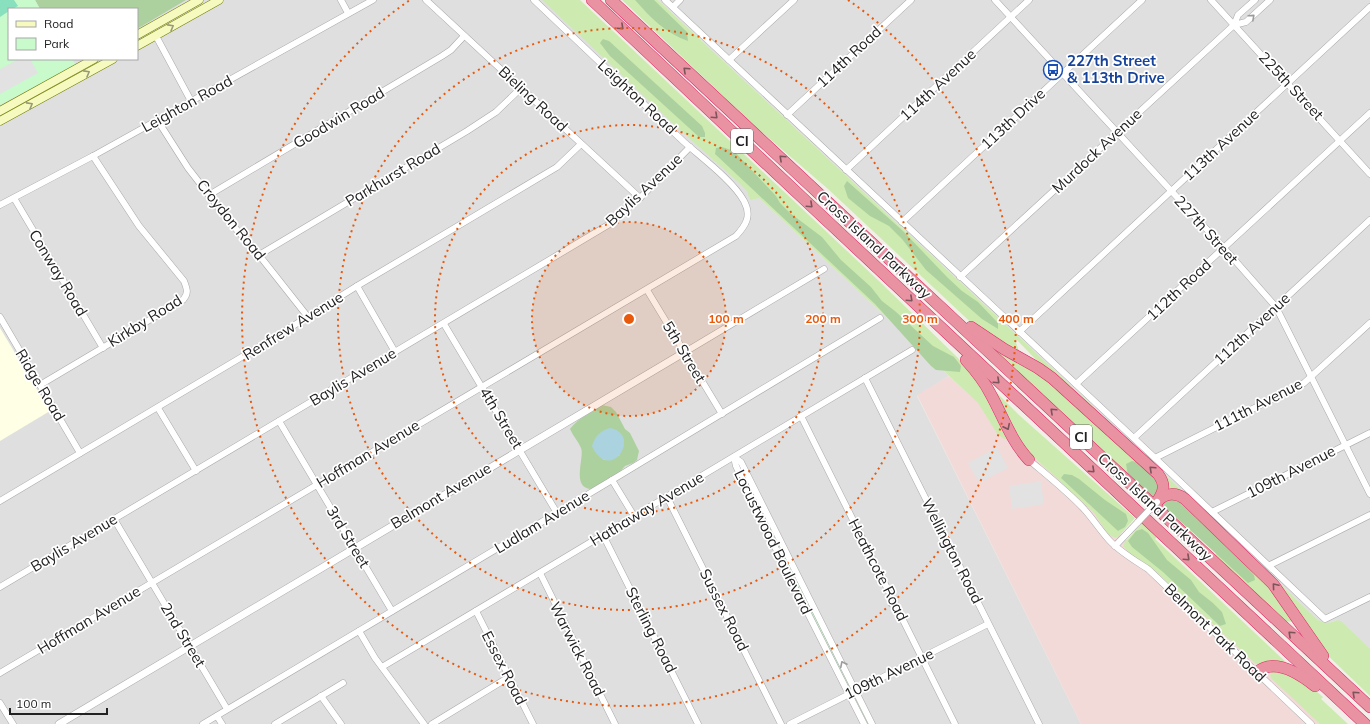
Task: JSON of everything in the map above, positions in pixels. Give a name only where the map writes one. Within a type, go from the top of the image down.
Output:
[{"type":"highway","name":"Cross Island Parkway","points":[[592,0],[1363,724]]},
{"type":"highway","name":"Cross Island Parkway","points":[[611,0],[1370,707]]},
{"type":"highway","points":[[942,308],[1004,349],[1038,368],[1065,389],[1159,476],[1163,482],[1164,488],[1157,502]]},
{"type":"highway","points":[[928,316],[980,376],[1013,440],[1029,460]]},
{"type":"highway","points":[[1157,502],[1168,495],[1176,494],[1182,497],[1266,576],[1278,590],[1304,631],[1340,680]]},
{"type":"highway","points":[[1257,672],[1262,668],[1271,666],[1290,670],[1306,679],[1345,706]]},
{"type":"main road","points":[[138,34],[199,0]]},
{"type":"main road","points":[[138,45],[219,0]]},
{"type":"main road","points":[[151,27],[156,36]]},
{"type":"main road","points":[[0,122],[93,60]]},
{"type":"main road","points":[[0,111],[111,60]]},
{"type":"street","points":[[341,0],[348,13]]},
{"type":"street","name":"Leighton Road","points":[[0,205],[158,121],[191,101],[373,0]]},
{"type":"street","name":"Bieling Road","points":[[426,0],[640,198]]},
{"type":"street","name":"Leighton Road","points":[[534,0],[690,147],[736,188],[745,202],[748,214],[744,227],[736,236]]},
{"type":"street","points":[[665,0],[1134,438],[1325,619],[1370,597]]},
{"type":"street","points":[[672,7],[680,0]]},
{"type":"street","points":[[729,60],[794,0]]},
{"type":"street","name":"114th Road","points":[[787,115],[912,0]]},
{"type":"street","name":"227th Street","points":[[995,0],[1224,248],[1276,307],[1370,494]]},
{"type":"street","name":"114th Avenue","points":[[846,170],[1029,0]]},
{"type":"street","name":"113th Drive","points":[[902,222],[1142,0]]},
{"type":"street","name":"225th Street","points":[[1211,0],[1341,140],[1370,174]]},
{"type":"street","name":"Murdock Avenue","points":[[960,277],[1234,25],[1238,15],[1254,0]]},
{"type":"street","name":"Murdock Avenue","points":[[1234,25],[1246,22],[1270,0]]},
{"type":"street","name":"113th Avenue","points":[[1019,332],[1370,7]]},
{"type":"street","points":[[156,36],[191,101]]},
{"type":"street","name":"Goodwin Road","points":[[209,195],[442,56],[451,50],[464,36]]},
{"type":"street","name":"Parkhurst Road","points":[[259,255],[467,131],[496,112],[521,88]]},
{"type":"street","name":"112th Road","points":[[1076,384],[1370,113]]},
{"type":"street","name":"Croydon Road","points":[[158,121],[188,168],[308,317]]},
{"type":"street","name":"Renfrew Avenue","points":[[0,501],[272,340],[357,286],[557,167],[581,144]]},
{"type":"street","name":"Baylis Avenue","points":[[0,587],[608,225],[640,198],[690,147]]},
{"type":"street","name":"Kirkby Road","points":[[40,385],[183,300],[187,296],[188,291],[184,281],[139,226],[93,156]]},
{"type":"street","name":"Conway Road","points":[[14,198],[103,348]]},
{"type":"street","name":"112th Avenue","points":[[1134,438],[1370,220]]},
{"type":"street","name":"Hoffman Avenue","points":[[0,673],[736,236]]},
{"type":"street","name":"Belmont Avenue","points":[[59,724],[824,269]]},
{"type":"street","points":[[357,286],[395,352]]},
{"type":"street","name":"5th Street","points":[[647,290],[722,414]]},
{"type":"street","name":"Ridge Road","points":[[0,317],[80,453]]},
{"type":"street","name":"Ludlam Avenue","points":[[203,724],[880,318]]},
{"type":"street","name":"111th Avenue","points":[[1155,458],[1304,384],[1370,323]]},
{"type":"street","name":"4th Street","points":[[444,324],[557,513]]},
{"type":"street","name":"Hathaway Avenue","points":[[382,667],[912,350]]},
{"type":"street","name":"Wellington Road","points":[[865,378],[1039,724]]},
{"type":"street","points":[[158,408],[196,471]]},
{"type":"street","name":"Heathcote Road","points":[[801,416],[955,724]]},
{"type":"street","name":"3rd Street","points":[[279,421],[392,611]]},
{"type":"street","name":"109th Avenue","points":[[1212,512],[1370,433]]},
{"type":"street","name":"Locustwood Boulevard","points":[[734,457],[741,462],[872,724]]},
{"type":"street","name":"Locustwood Boulevard","points":[[734,457],[736,466],[789,576],[864,724]]},
{"type":"street","name":"Belmont Park Road","points":[[1029,460],[1085,510],[1115,546],[1125,555],[1148,569],[1311,724]]},
{"type":"street","points":[[612,480],[634,516]]},
{"type":"street","name":"Sussex Road","points":[[667,497],[781,724]]},
{"type":"street","points":[[1115,546],[1157,502]]},
{"type":"street","points":[[1270,566],[1370,515]]},
{"type":"street","name":"2nd Street","points":[[114,519],[227,709]]},
{"type":"street","name":"Sterling Road","points":[[603,535],[698,724]]},
{"type":"street","points":[[789,576],[796,572]]},
{"type":"street","name":"Warwick Road","points":[[540,573],[615,724]]},
{"type":"street","name":"Essex Road","points":[[476,611],[533,724]]},
{"type":"street","name":"109th Avenue","points":[[790,724],[988,624]]},
{"type":"street","points":[[359,631],[375,658],[424,724]]},
{"type":"street","points":[[432,724],[509,677]]},
{"type":"street","points":[[275,724],[343,683]]},
{"type":"street","points":[[320,696],[341,724]]},
{"type":"street","points":[[0,703],[13,724]]},
{"type":"street","points":[[217,716],[222,724]]},
{"type":"shaded area","points":[[0,0],[548,0],[949,376],[917,396],[1081,724],[0,724]]},
{"type":"shaded area","points":[[658,0],[1370,0],[1370,650],[1337,620],[1329,623],[1323,623],[1318,620],[1065,380]]},
{"type":"shaded area","points":[[17,60],[31,60],[38,73],[0,94],[0,69]]},
{"type":"shaded area","points":[[0,328],[50,411],[0,441]]},
{"type":"shaded area","points":[[949,376],[1324,724],[1081,724],[917,395]]},
{"type":"shaded area","points":[[997,447],[1008,468],[979,483],[968,463]]},
{"type":"shaded area","points":[[1041,481],[1044,504],[1012,509],[1009,486]]},
{"type":"green space","points":[[0,0],[35,0],[39,8],[8,8],[8,60],[73,60],[76,65],[0,105]]},
{"type":"green space","points":[[0,0],[14,0],[18,6],[8,8],[8,12],[0,17]]},
{"type":"green space","points":[[35,0],[186,0],[138,28],[138,8],[39,8]]},
{"type":"green space","points":[[542,0],[580,0],[880,282],[957,357],[976,379],[1008,441],[998,435],[978,403],[759,198],[750,200],[747,191],[738,182],[680,130]]},
{"type":"green space","points":[[622,0],[658,0],[1065,380],[1318,620],[1326,623],[1337,620],[1341,621],[1370,649],[1370,696],[1321,649],[1273,579],[1167,491],[1165,480],[1042,366],[1017,340],[1015,340],[1019,351],[1017,352],[979,330],[828,189],[757,128]]},
{"type":"green space","points":[[635,0],[654,0],[687,32],[688,41],[665,29]]},
{"type":"green space","points":[[603,39],[609,41],[702,126],[705,137],[699,137],[610,56],[600,43]]},
{"type":"green space","points":[[722,147],[734,151],[776,196],[780,203],[790,213],[822,237],[841,260],[871,287],[882,301],[933,346],[954,357],[961,366],[960,372],[936,370],[931,366],[875,304],[715,154],[716,148]]},
{"type":"green space","points":[[847,181],[903,231],[962,291],[978,302],[998,323],[998,329],[982,319],[926,270],[902,239],[889,226],[870,216],[848,198],[844,186]]},
{"type":"green space","points":[[996,351],[1036,371],[1052,383],[1137,462],[1158,486],[1153,498]]},
{"type":"green space","points":[[994,392],[997,393],[1019,415],[1135,518],[1118,537],[1115,538],[1108,534],[1094,513],[1020,444]]},
{"type":"green space","points":[[602,405],[611,407],[616,412],[625,429],[630,433],[639,451],[637,460],[625,466],[618,474],[593,489],[586,488],[580,479],[581,448],[570,429],[581,419]],"holes":[[[595,451],[620,455],[609,460],[604,460]]]},
{"type":"green space","points":[[1132,461],[1136,462],[1149,473],[1157,483],[1158,486],[1156,494],[1153,498],[1128,475],[1126,464]]},
{"type":"green space","points":[[741,462],[872,724],[864,724],[736,466]]},
{"type":"green space","points":[[1064,474],[1072,475],[1079,479],[1105,500],[1126,514],[1128,521],[1125,527],[1118,531],[1061,478]]},
{"type":"green space","points":[[1169,499],[1177,500],[1236,555],[1254,575],[1255,580],[1248,583],[1160,504]]},
{"type":"green space","points":[[1177,500],[1268,585],[1294,622],[1285,621],[1215,556],[1216,553],[1160,504]]},
{"type":"green space","points":[[1142,523],[1157,537],[1155,539],[1289,665],[1261,666],[1256,664],[1162,577],[1148,565],[1129,553],[1123,546]]},
{"type":"green space","points":[[1142,529],[1148,533],[1167,560],[1191,580],[1199,592],[1222,612],[1226,624],[1220,626],[1163,572],[1132,547],[1128,541],[1136,531]]},
{"type":"green space","points":[[1272,672],[1284,672],[1316,691],[1323,697],[1321,699],[1348,724],[1320,724],[1271,678],[1270,674]]},
{"type":"water","points":[[610,428],[619,432],[624,439],[624,447],[620,454],[614,459],[607,460],[599,457],[592,446],[598,434]]},
{"type":"place","name":"227th Street & 113th Drive","points":[[1053,70]]}]
